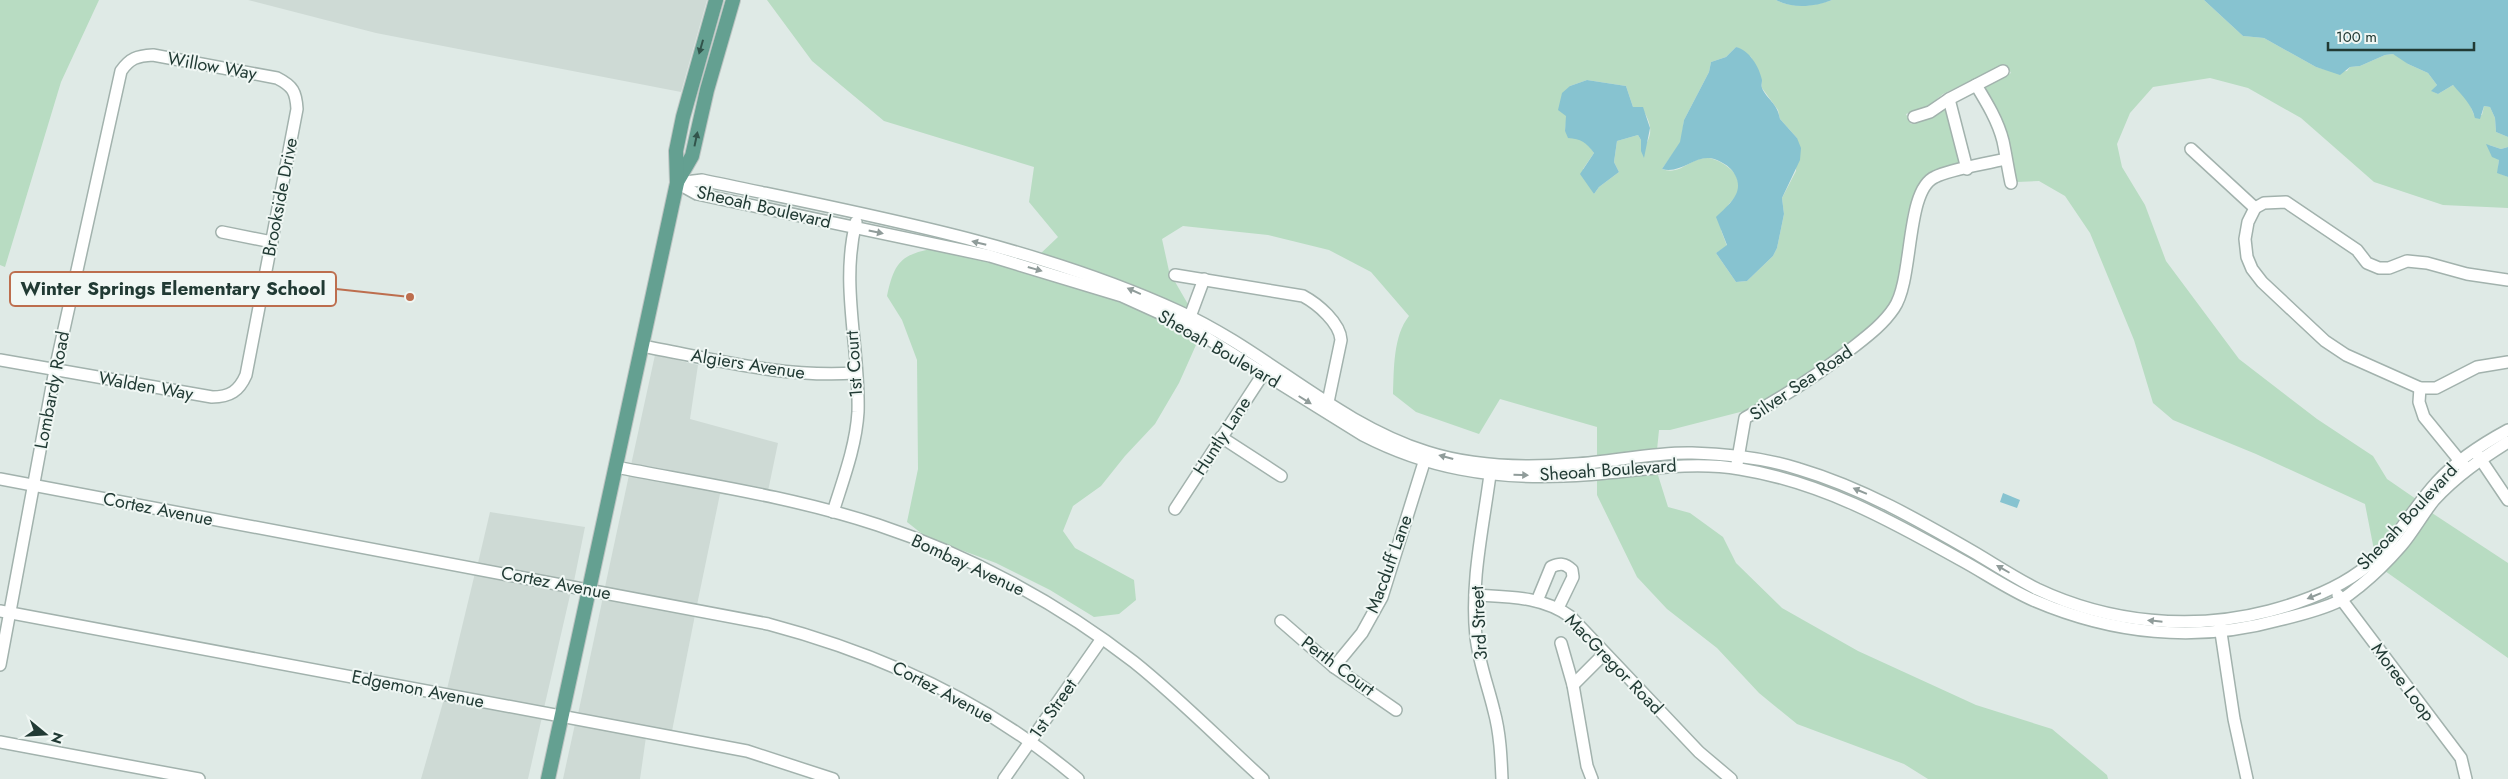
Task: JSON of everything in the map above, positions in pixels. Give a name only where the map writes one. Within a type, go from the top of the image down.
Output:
[{"type":"main road","points":[[548,779],[677,183],[676,151],[683,117],[716,0]]},
{"type":"main road","points":[[677,183],[692,156],[707,90],[733,0]]},
{"type":"street","name":"Willow Way","points":[[129,60],[138,56],[153,56],[278,78],[293,87]]},
{"type":"street","name":"Lombardy Road","points":[[0,664],[5,612],[34,485],[55,370],[117,87],[121,71],[129,60]]},
{"type":"street","points":[[1914,117],[1930,112],[1949,99],[2003,71]]},
{"type":"street","points":[[1976,86],[1990,109],[2003,141],[2005,159],[2012,183]]},
{"type":"street","name":"Brookside Drive","points":[[235,392],[246,374],[272,242],[297,110],[293,87]]},
{"type":"street","points":[[1949,99],[1968,169]]},
{"type":"street","points":[[2191,149],[2255,208]]},
{"type":"street","name":"Silver Sea Road","points":[[1737,462],[1745,418],[1799,388],[1828,368],[1877,328],[1895,306],[1909,265],[1914,213],[1923,189],[1933,177],[2005,159]]},
{"type":"street","name":"Sheoah Boulevard","points":[[677,183],[702,180],[858,213],[995,247],[1075,270],[1127,288],[1189,321],[1266,369],[1362,435],[1390,449],[1490,470],[1565,476],[1737,462],[1792,466],[1868,494],[2037,589],[2090,608],[2132,618],[2172,623],[2265,612],[2332,588],[2368,565],[2394,537],[2438,480],[2463,465],[2481,459],[2508,442]]},
{"type":"street","name":"Sheoah Boulevard","points":[[677,183],[697,194],[1017,263],[1122,296],[1189,321]]},
{"type":"street","points":[[2508,280],[2466,274],[2427,263],[2408,261],[2389,268],[2379,268],[2367,263],[2357,250],[2286,202],[2274,201],[2255,208],[2248,222],[2245,239],[2246,258],[2252,269],[2262,282],[2325,341],[2346,355],[2420,388],[2436,388],[2477,367],[2508,362]]},
{"type":"street","name":"1st Court","points":[[833,512],[854,438],[858,412],[848,281],[854,228],[858,213]]},
{"type":"street","points":[[222,232],[272,242]]},
{"type":"street","points":[[1175,275],[1303,296],[1310,300],[1337,326],[1341,340],[1328,402]]},
{"type":"street","points":[[1189,321],[1204,279]]},
{"type":"street","name":"Algiers Avenue","points":[[642,346],[780,372],[855,374]]},
{"type":"street","name":"Walden Way","points":[[0,360],[212,397],[226,397],[235,392]]},
{"type":"street","name":"Sheoah Boulevard","points":[[1266,369],[1426,457]]},
{"type":"street","name":"Huntly Lane","points":[[1175,509],[1266,369]]},
{"type":"street","points":[[2420,388],[2419,402],[2424,417],[2463,465]]},
{"type":"street","name":"Sheoah Boulevard","points":[[1737,462],[1828,492],[1912,533],[2031,599],[2087,619],[2127,629],[2167,634],[2221,633],[2298,616],[2342,600],[2376,573],[2401,546],[2463,465],[2473,449],[2508,430]]},
{"type":"street","points":[[1221,437],[1281,476]]},
{"type":"street","points":[[2473,449],[2508,500]]},
{"type":"street","name":"Macduff Lane","points":[[1334,667],[1362,633],[1382,597],[1426,457]]},
{"type":"street","name":"Bombay Avenue","points":[[616,467],[779,498],[833,512],[912,538],[988,571],[1059,611],[1133,662],[1263,779]]},
{"type":"street","name":"3rd Street","points":[[1490,470],[1475,595],[1476,637],[1482,669],[1495,712],[1502,779]]},
{"type":"street","name":"Cortez Avenue","points":[[0,479],[768,624],[861,652],[937,685],[977,706],[1030,742],[1078,779]]},
{"type":"street","points":[[1537,601],[1551,567],[1559,563],[1566,565],[1572,570],[1573,576],[1558,608]]},
{"type":"street","name":"Moree Loop","points":[[2332,588],[2460,758],[2466,779]]},
{"type":"street","name":"MacGregor Road","points":[[1475,595],[1537,601],[1558,608],[1571,617],[1604,654],[1699,752],[1731,779]]},
{"type":"street","name":"Edgemon Avenue","points":[[5,612],[747,751],[833,779]]},
{"type":"street","points":[[2218,619],[2234,719],[2247,779]]},
{"type":"street","name":"Perth Court","points":[[1280,621],[1334,667],[1396,710]]},
{"type":"street","name":"1st Street","points":[[1004,779],[1101,640]]},
{"type":"street","points":[[1561,643],[1573,685],[1587,766],[1592,779]]},
{"type":"street","points":[[1573,685],[1604,654]]},
{"type":"street","points":[[0,742],[199,779]]},
{"type":"shaded area","points":[[248,0],[707,0],[681,92],[376,33]]},
{"type":"shaded area","points":[[655,355],[698,365],[690,419],[778,443],[768,491],[631,465]]},
{"type":"shaded area","points":[[629,475],[741,496],[720,494],[697,605],[605,587]]},
{"type":"shaded area","points":[[490,512],[585,527],[574,581],[478,563]]},
{"type":"shaded area","points":[[475,573],[571,591],[544,708],[447,689]]},
{"type":"shaded area","points":[[603,597],[695,615],[672,731],[578,714]]},
{"type":"shaded area","points":[[444,699],[542,717],[528,779],[421,779]]},
{"type":"shaded area","points":[[575,724],[646,737],[640,779],[563,779]]},
{"type":"green space","points":[[0,0],[99,0],[61,82],[5,267],[0,265]]},
{"type":"green space","points":[[767,0],[1776,0],[1790,5],[1804,6],[1832,0],[2204,0],[2243,36],[2264,38],[2316,67],[2334,72],[2347,71],[2350,67],[2360,66],[2385,55],[2393,54],[2399,56],[2408,64],[2428,73],[2437,85],[2432,91],[2438,94],[2453,85],[2467,98],[2474,115],[2482,115],[2484,106],[2490,107],[2495,118],[2496,132],[2508,137],[2508,147],[2501,149],[2489,145],[2499,160],[2498,168],[2501,174],[2508,177],[2508,208],[2443,205],[2374,182],[2301,118],[2248,88],[2210,78],[2153,87],[2130,113],[2117,144],[2122,167],[2145,205],[2166,261],[2239,359],[2317,419],[2373,456],[2387,479],[2416,499],[2374,550],[2365,504],[2256,454],[2173,420],[2153,403],[2134,340],[2090,233],[2065,196],[2039,181],[2017,182],[2008,140],[1996,108],[1984,87],[2011,73],[2005,64],[1943,94],[1927,107],[1906,114],[1911,124],[1933,117],[1946,108],[1961,165],[1932,172],[1917,187],[1908,212],[1903,264],[1890,304],[1873,324],[1796,384],[1748,410],[1670,430],[1659,430],[1657,450],[1597,457],[1597,427],[1500,399],[1479,434],[1416,412],[1393,394],[1397,343],[1409,316],[1371,272],[1329,250],[1268,235],[1183,226],[1162,239],[1169,279],[1174,280],[1189,306],[1188,309],[1129,283],[1039,255],[1058,237],[1029,202],[1034,167],[884,121],[812,61]],"holes":[[[1736,47],[1751,57],[1761,78],[1762,88],[1778,110],[1780,119],[1797,138],[1796,171],[1782,198],[1784,214],[1777,248],[1773,256],[1747,281],[1736,282],[1716,253],[1727,246],[1721,230],[1729,204],[1738,192],[1739,185],[1736,176],[1729,168],[1708,158],[1699,159],[1671,171],[1662,169],[1681,142],[1684,120],[1709,72],[1711,62],[1726,57]],[[1587,80],[1626,86],[1633,107],[1643,110],[1650,126],[1650,136],[1641,151],[1641,140],[1638,135],[1617,141],[1614,162],[1619,172],[1599,187],[1594,194],[1583,169],[1594,153],[1587,143],[1565,131],[1570,86]]]},
{"type":"green space","points":[[931,249],[1014,269],[1098,295],[1147,313],[1194,336],[1196,345],[1179,383],[1155,424],[1125,456],[1101,486],[1073,506],[1063,531],[1075,548],[1134,580],[1136,600],[1119,614],[1094,617],[1050,590],[996,563],[926,537],[907,522],[918,469],[917,360],[902,320],[887,296],[892,276],[900,263],[905,258],[920,251]]},
{"type":"green space","points":[[1657,472],[1668,507],[1690,513],[1723,537],[1736,563],[1782,608],[1858,651],[1976,705],[2052,729],[2107,775],[2108,779],[1928,779],[1904,764],[1797,724],[1759,693],[1717,648],[1667,609],[1637,577],[1597,495],[1597,478]]},
{"type":"green space","points":[[2432,513],[2508,563],[2508,658],[2385,571],[2406,549]]},
{"type":"water","points":[[1776,0],[1832,0],[1818,4],[1796,6]]},
{"type":"water","points":[[2204,0],[2508,0],[2508,137],[2496,132],[2495,118],[2490,107],[2484,106],[2480,119],[2475,118],[2469,104],[2453,85],[2438,94],[2431,91],[2437,85],[2428,73],[2408,64],[2393,54],[2385,55],[2360,66],[2350,67],[2340,75],[2316,67],[2264,38],[2243,36]]},
{"type":"water","points":[[1736,47],[1745,51],[1756,64],[1761,75],[1764,92],[1777,109],[1780,119],[1797,138],[1801,148],[1800,160],[1782,198],[1784,214],[1777,248],[1773,256],[1747,281],[1736,282],[1716,253],[1727,245],[1716,217],[1737,193],[1738,181],[1734,173],[1721,162],[1706,158],[1670,170],[1662,169],[1680,142],[1684,120],[1709,72],[1711,62],[1726,57]]},
{"type":"water","points":[[1587,80],[1626,86],[1633,107],[1643,107],[1650,128],[1644,158],[1641,151],[1641,140],[1638,135],[1617,141],[1614,162],[1619,172],[1599,187],[1594,194],[1580,174],[1594,153],[1583,142],[1568,138],[1565,131],[1566,116],[1558,110],[1562,93],[1570,86]]},
{"type":"water","points":[[2486,144],[2501,149],[2508,147],[2508,177],[2497,173],[2499,160],[2492,157]]},
{"type":"water","points":[[2003,493],[2020,500],[2017,508],[2000,502]]},
{"type":"place","name":"Winter Springs Elementary School","points":[[410,297]]}]
